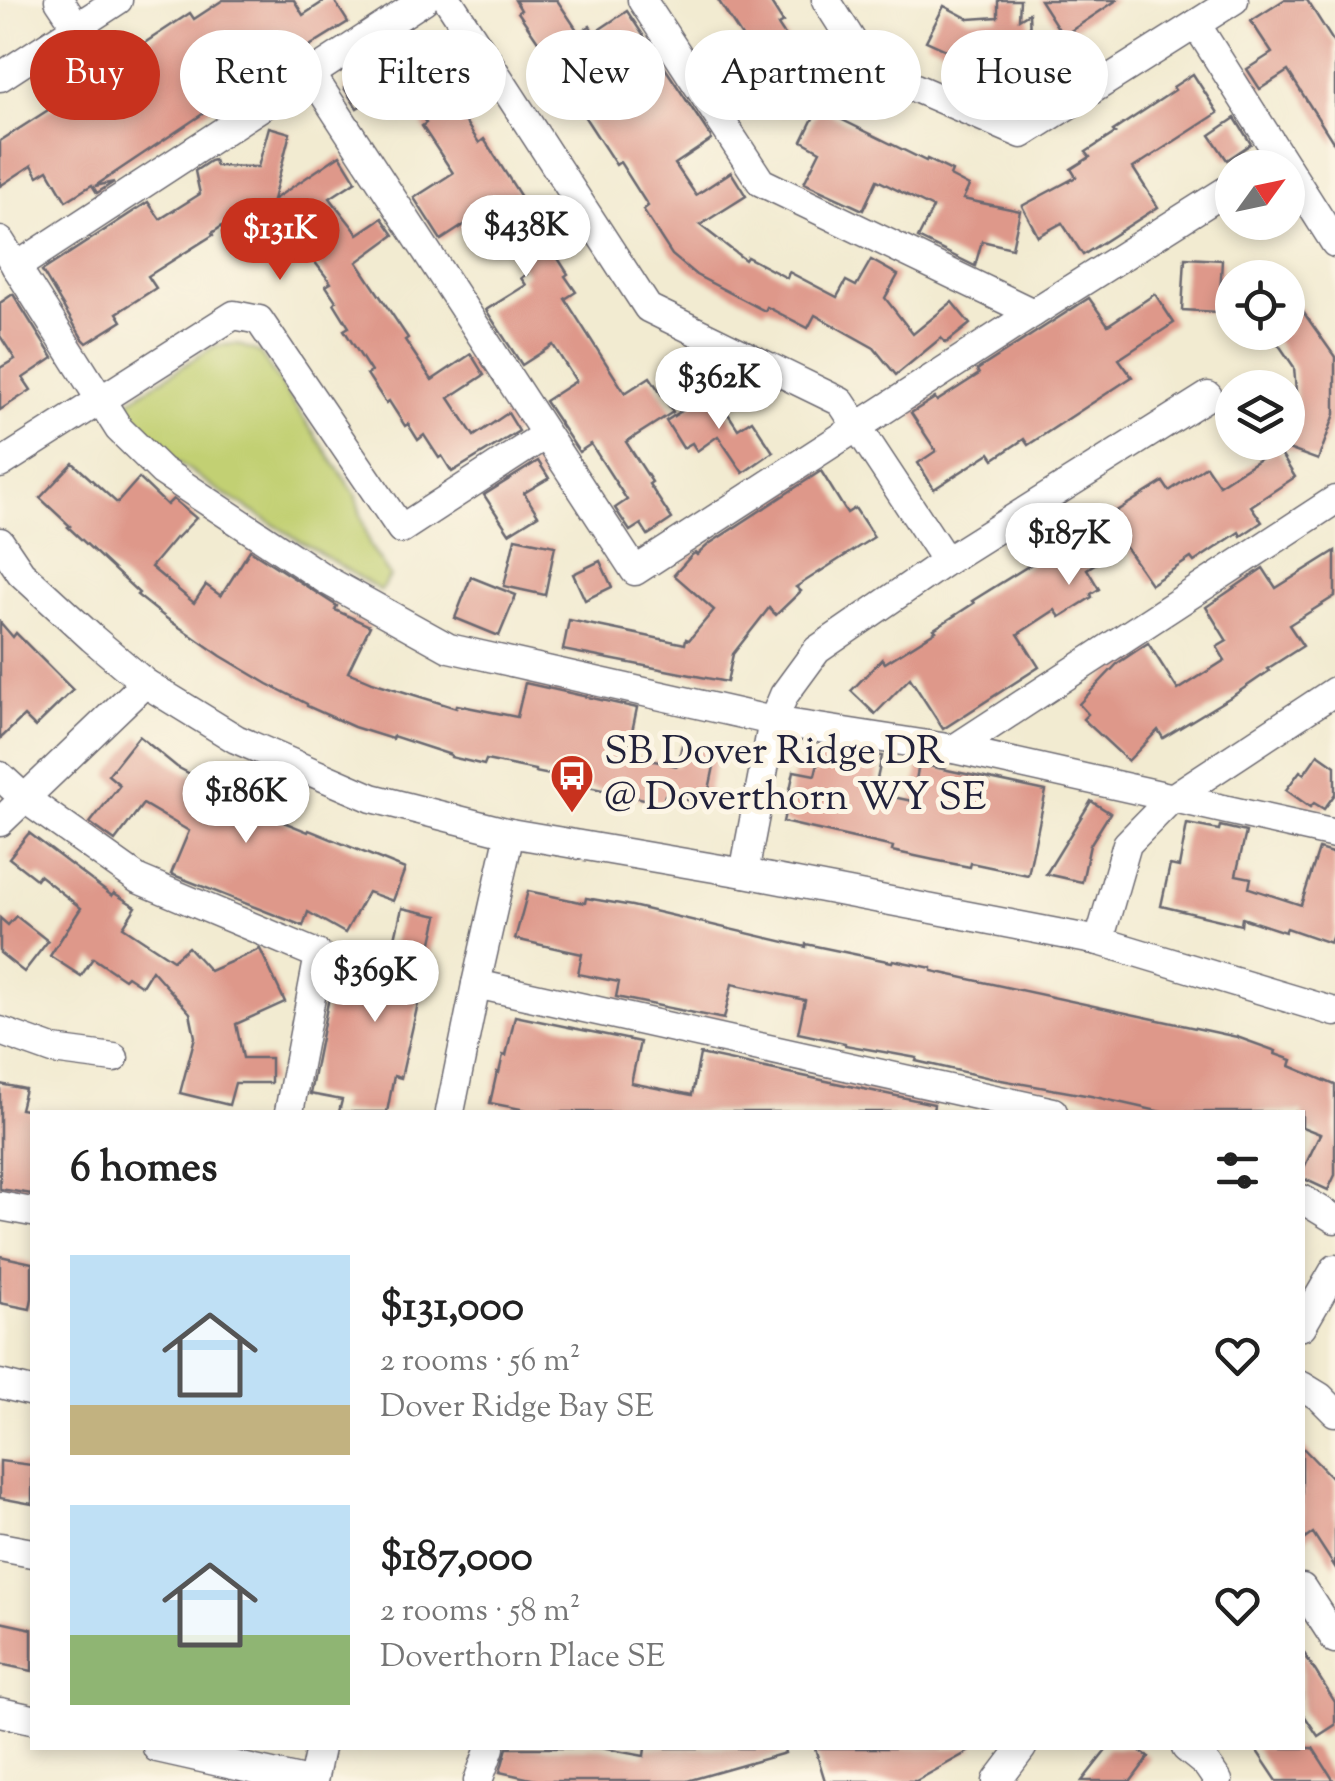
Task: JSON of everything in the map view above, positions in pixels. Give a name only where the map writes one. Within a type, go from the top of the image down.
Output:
[{"type":"street","points":[[60,0],[77,27]]},
{"type":"street","points":[[0,77],[118,0]]},
{"type":"street","points":[[322,67],[424,0]]},
{"type":"street","points":[[448,0],[648,308],[841,402],[946,561]]},
{"type":"street","points":[[642,0],[761,182],[1032,313]]},
{"type":"street","points":[[826,0],[869,68],[1022,134],[1234,0]]},
{"type":"street","points":[[1196,24],[1271,150]]},
{"type":"street","points":[[322,91],[635,571],[1215,199]]},
{"type":"street","points":[[16,266],[240,120]]},
{"type":"street","points":[[1305,200],[1335,243]]},
{"type":"street","points":[[0,242],[119,429],[162,471],[328,581],[449,648],[773,721],[954,749],[1335,834]]},
{"type":"street","points":[[0,464],[234,314],[259,320],[402,529],[545,436]]},
{"type":"street","points":[[744,873],[773,721],[784,695],[817,650],[946,561],[1208,396]]},
{"type":"street","points":[[954,749],[1335,500]]},
{"type":"street","points":[[0,542],[21,572],[145,683],[236,739],[372,798],[510,833],[744,873],[1099,942],[1335,1012]]},
{"type":"street","points":[[0,822],[145,683]]},
{"type":"street","points":[[1099,942],[1127,844],[1171,799],[1335,691]]},
{"type":"street","points":[[0,776],[24,798],[138,879],[319,955],[289,1110]]},
{"type":"street","points":[[450,1110],[510,833]]},
{"type":"street","points":[[476,984],[1044,1110]]},
{"type":"street","points":[[0,1031],[53,1050],[114,1058]]},
{"type":"street","points":[[1305,1202],[1335,1219]]},
{"type":"street","points":[[0,1206],[30,1212]]},
{"type":"street","points":[[1305,1321],[1335,1270]]},
{"type":"street","points":[[0,1384],[30,1392]]},
{"type":"street","points":[[1305,1388],[1335,1412]]},
{"type":"street","points":[[0,1547],[30,1553]]},
{"type":"street","points":[[1305,1593],[1335,1638]]},
{"type":"street","points":[[0,1712],[30,1719]]},
{"type":"street","points":[[166,1750],[304,1781]]},
{"type":"street","points":[[312,1781],[320,1750]]},
{"type":"street","points":[[478,1781],[489,1750]]},
{"type":"street","points":[[996,1781],[1020,1750]]},
{"type":"street","points":[[1188,1750],[1207,1765],[1218,1781]]},
{"type":"green space","points":[[236,344],[259,352],[355,494],[370,546],[390,576],[381,591],[213,487],[144,438],[116,409],[215,346]]},
{"type":"building","points":[[223,0],[294,0],[303,15],[326,0],[334,0],[348,22],[322,38],[322,30],[180,30],[180,120],[194,120],[95,186],[114,182],[97,193],[92,185],[66,201],[48,170],[38,176],[32,165],[0,186],[0,141],[33,120],[160,120],[160,33],[190,13],[194,19]]},
{"type":"building","points":[[515,0],[557,0],[577,30],[530,30],[518,12],[521,10]]},
{"type":"building","points":[[718,0],[769,0],[783,22],[778,25],[781,30],[738,30]]},
{"type":"building","points":[[998,0],[1020,0],[1019,19],[1029,13],[1030,30],[941,30],[941,48],[926,41],[944,6],[969,19],[998,17]]},
{"type":"building","points":[[1040,0],[1117,0],[1072,30],[1059,30]]},
{"type":"building","points":[[1284,0],[1307,0],[1335,44],[1335,145],[1288,71],[1260,89],[1247,69],[1272,53],[1251,21]]},
{"type":"building","points":[[627,11],[640,30],[598,30]]},
{"type":"building","points":[[665,68],[685,98],[685,120],[700,120],[711,137],[675,164],[696,195],[731,172],[746,196],[700,225],[745,260],[747,257],[787,278],[789,272],[837,297],[846,281],[856,286],[871,260],[898,275],[885,298],[913,334],[952,302],[970,324],[946,343],[941,338],[896,375],[874,348],[815,315],[808,328],[767,307],[765,311],[696,275],[672,255],[643,210],[648,206],[620,162],[616,165],[587,120],[665,120]]},
{"type":"building","points":[[1193,74],[1218,113],[1133,168],[1158,207],[1083,255],[1062,223],[1038,236],[1022,206],[1076,177],[1071,169],[1090,157],[1086,152]]},
{"type":"building","points":[[1235,118],[1251,144],[1242,150],[1220,150],[1210,135]]},
{"type":"building","points":[[424,120],[464,120],[479,143],[484,139],[558,249],[554,252],[576,292],[565,299],[625,393],[650,377],[673,412],[626,442],[672,519],[648,535],[641,524],[630,531],[615,508],[627,500],[591,444],[579,452],[545,401],[576,381],[553,345],[522,365],[486,310],[526,285],[521,278],[527,274],[499,231],[488,238],[475,218],[441,240],[414,198],[453,173],[422,126]]},
{"type":"building","points":[[812,120],[842,120],[952,171],[950,176],[969,186],[963,199],[1020,211],[1012,248],[982,241],[975,266],[918,238],[933,208],[877,180],[863,210],[804,183],[820,151],[802,141]]},
{"type":"building","points":[[269,127],[290,133],[273,200],[340,155],[356,181],[330,198],[358,234],[382,218],[394,235],[357,262],[408,338],[405,340],[432,380],[471,354],[484,375],[449,398],[474,436],[508,413],[519,431],[452,472],[424,435],[418,440],[389,401],[386,403],[344,330],[349,327],[326,286],[331,283],[304,248],[271,230],[278,218],[237,216],[148,276],[156,288],[117,313],[122,321],[87,343],[82,338],[42,271],[148,202],[160,219],[200,194],[195,171],[210,161],[214,160],[216,166],[258,167]]},
{"type":"building","points":[[1185,258],[1222,260],[1215,260],[1215,312],[1182,310]]},
{"type":"building","points":[[13,294],[53,358],[23,378],[31,390],[0,410],[0,368],[15,359],[0,336],[0,303]]},
{"type":"building","points":[[1155,294],[1174,323],[1119,359],[1132,377],[1028,445],[1024,439],[994,459],[990,453],[934,489],[918,463],[936,451],[911,413],[979,374],[977,370],[1089,298],[1108,325]]},
{"type":"building","points":[[1305,314],[1335,357],[1335,414],[1318,460],[1305,455],[1305,370],[1294,367],[1282,350],[1305,350]]},
{"type":"building","points":[[713,391],[738,429],[752,420],[773,452],[743,473],[718,436],[697,451],[692,443],[683,448],[666,421]]},
{"type":"building","points":[[1258,460],[1284,460],[1295,477],[1251,506],[1262,522],[1241,536],[1239,532],[1194,562],[1191,558],[1151,584],[1124,545],[1087,569],[1099,589],[1092,597],[1060,617],[1055,610],[1018,634],[1039,667],[943,729],[910,678],[875,714],[851,691],[882,659],[885,663],[936,631],[972,601],[1163,482],[1169,491],[1206,466],[1219,485]]},
{"type":"building","points":[[538,461],[549,478],[524,493],[538,515],[509,533],[484,495]]},
{"type":"building","points":[[73,463],[117,503],[139,478],[167,505],[173,499],[196,518],[151,567],[194,603],[206,585],[221,596],[250,550],[337,606],[335,610],[370,626],[348,672],[456,708],[457,705],[517,717],[525,683],[637,708],[627,755],[677,766],[682,745],[717,752],[706,804],[665,795],[663,803],[579,785],[580,781],[535,770],[451,757],[354,727],[307,706],[221,656],[166,618],[137,595],[40,498]]},
{"type":"building","points":[[821,471],[847,513],[855,508],[874,537],[796,587],[801,591],[776,615],[769,608],[733,654],[727,682],[563,650],[569,620],[685,644],[714,610],[674,575],[692,555]]},
{"type":"building","points":[[515,538],[555,546],[545,595],[504,586]]},
{"type":"building","points":[[1335,551],[1335,596],[1289,625],[1303,646],[1234,695],[1163,738],[1158,730],[1128,761],[1083,719],[1088,714],[1079,704],[1118,663],[1148,643],[1178,690],[1225,660],[1217,647],[1227,641],[1206,607],[1263,568],[1276,588]]},
{"type":"building","points":[[600,561],[612,587],[585,600],[573,574]]},
{"type":"building","points":[[471,577],[516,595],[499,636],[455,618]]},
{"type":"building","points":[[0,622],[73,690],[35,727],[24,716],[0,739]]},
{"type":"building","points":[[139,736],[177,767],[254,810],[405,869],[393,901],[368,892],[345,933],[308,912],[303,926],[171,874],[189,831],[143,804],[115,841],[90,823],[120,785],[108,775]]},
{"type":"building","points":[[822,746],[882,756],[874,793],[912,801],[919,764],[1046,791],[1028,875],[892,851],[893,847],[783,822],[794,771],[815,775]]},
{"type":"building","points":[[1318,754],[1335,766],[1335,794],[1324,809],[1314,803],[1310,807],[1286,790]]},
{"type":"building","points":[[1091,801],[1110,813],[1090,845],[1082,882],[1046,874]]},
{"type":"building","points":[[1187,824],[1246,832],[1236,875],[1251,878],[1249,888],[1301,905],[1319,849],[1335,854],[1335,930],[1330,943],[1242,918],[1241,925],[1161,906],[1170,865],[1179,867]]},
{"type":"building","points":[[29,833],[112,896],[114,893],[136,907],[123,927],[173,960],[188,947],[210,971],[260,949],[285,1002],[236,1024],[243,1058],[271,1058],[271,1083],[235,1083],[229,1105],[180,1093],[195,1037],[190,1013],[152,970],[142,986],[93,958],[81,976],[50,956],[81,908],[39,875],[36,879],[9,858]]},
{"type":"building","points":[[528,891],[585,903],[586,898],[806,947],[932,968],[1237,1037],[1276,1051],[1275,1054],[1292,1060],[1290,1066],[1335,1085],[1335,1175],[1328,1190],[1305,1179],[1305,1166],[1320,1134],[1305,1128],[1305,1110],[1153,1110],[990,1078],[798,1033],[805,1000],[732,984],[724,1019],[616,997],[619,982],[578,974],[582,954],[515,939]]},
{"type":"building","points":[[402,908],[438,916],[401,1078],[394,1076],[387,1110],[340,1110],[342,1100],[310,1094],[331,987],[373,996],[375,985],[384,986]]},
{"type":"building","points":[[16,916],[48,941],[24,972],[0,953],[0,918],[8,925]]},
{"type":"building","points":[[515,1016],[640,1042],[631,1083],[692,1095],[700,1054],[934,1104],[933,1110],[526,1110],[490,1103],[497,1072],[503,1055],[506,1056]]},
{"type":"building","points":[[0,1084],[25,1089],[20,1109],[30,1111],[30,1194],[0,1189]]},
{"type":"building","points":[[0,1256],[30,1263],[30,1309],[0,1303]]},
{"type":"building","points":[[1305,1450],[1335,1481],[1335,1567],[1313,1533],[1305,1539]]},
{"type":"building","points":[[0,1461],[30,1465],[30,1504],[0,1498]]},
{"type":"building","points":[[0,1622],[30,1629],[30,1671],[0,1664]]},
{"type":"building","points":[[1305,1655],[1335,1702],[1335,1725],[1318,1736],[1305,1716]]},
{"type":"building","points":[[1313,1748],[1334,1781],[1277,1781],[1256,1750]]},
{"type":"building","points":[[506,1750],[612,1750],[644,1756],[645,1750],[785,1753],[687,1781],[540,1781],[500,1772]]},
{"type":"building","points":[[816,1750],[971,1750],[916,1781],[825,1781]]},
{"type":"building","points":[[1106,1750],[1139,1750],[1149,1757],[1131,1781],[1082,1781]]},
{"type":"place","name":"SB Dover Ridge DR @ Doverthorn WY SE","points":[[572,814]]}]
